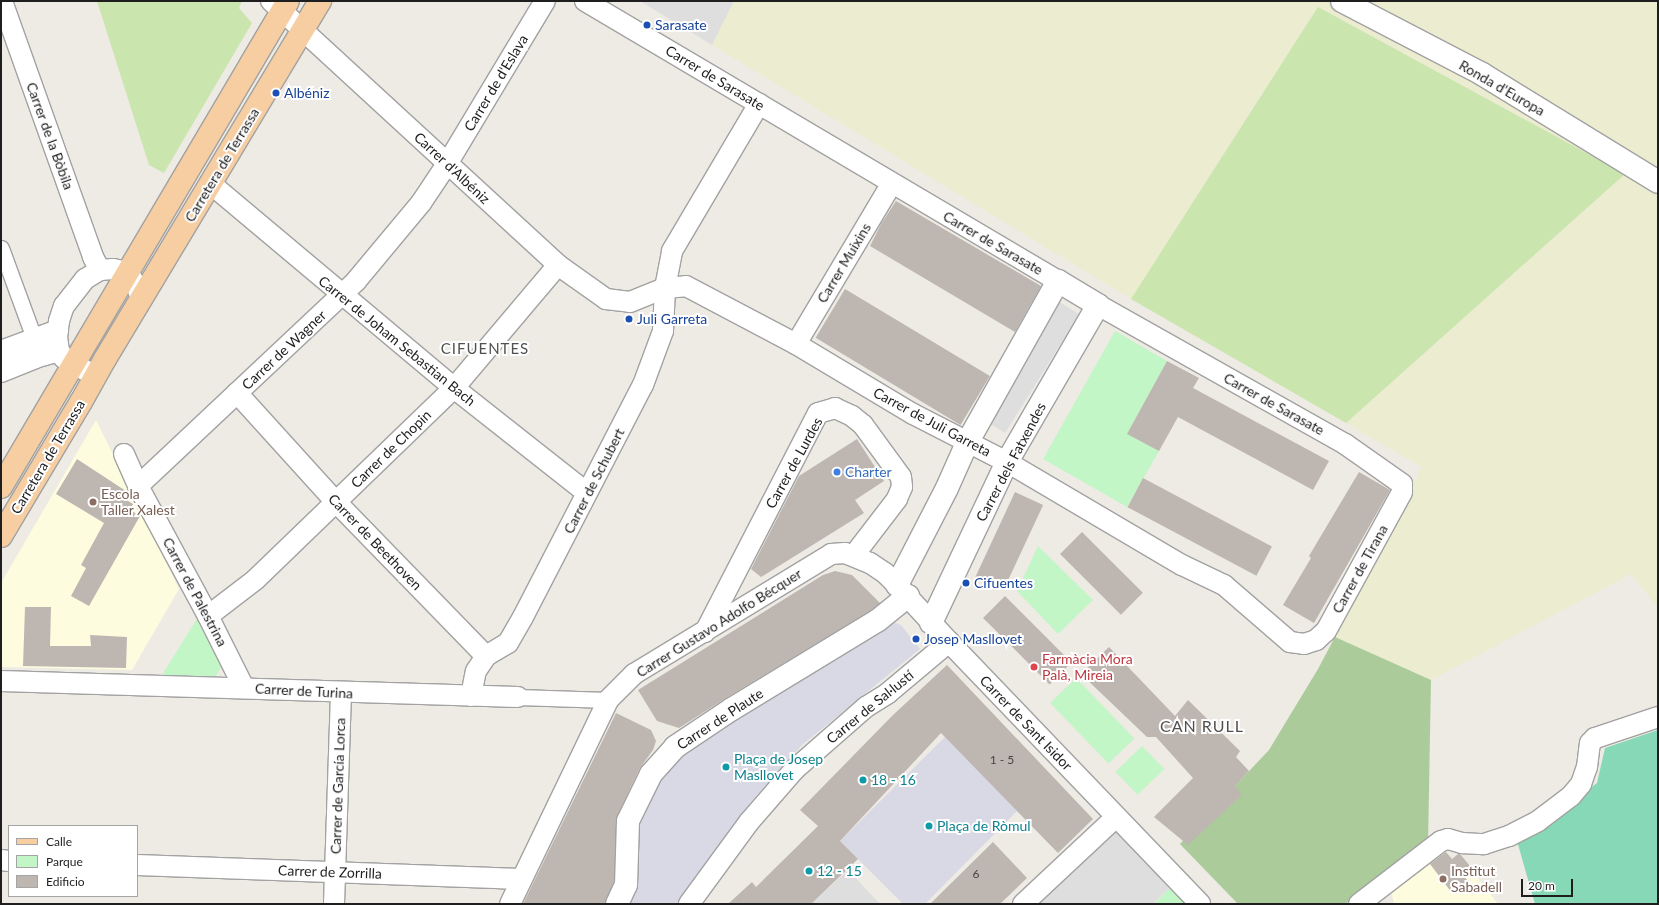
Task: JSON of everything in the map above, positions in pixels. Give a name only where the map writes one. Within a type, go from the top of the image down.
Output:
[{"type":"main road","name":"Carretera de Terrassa","points":[[1,536],[95,376],[320,1]]},
{"type":"main road","name":"Carretera de Terrassa","points":[[1,487],[66,358],[128,272],[280,4]]},
{"type":"street","name":"Carrer de la Bòbila","points":[[2,1],[91,250],[100,270]]},
{"type":"street","name":"Carrer de d'Eslava","points":[[447,164],[545,1]]},
{"type":"street","name":"Carrer de Sarasate","points":[[585,1],[1098,305],[1345,444],[1402,484]]},
{"type":"street","name":"Ronda d'Europa","points":[[1342,1],[1482,74],[1658,182]]},
{"type":"street","name":"Carretera de Terrassa","points":[[280,4],[302,31]]},
{"type":"street","name":"Carrer d'Albéniz","points":[[302,31],[558,266],[606,299]]},
{"type":"street","name":"Carrer de Schubert","points":[[486,656],[508,644],[643,385],[663,330],[665,288],[672,251],[759,104]]},
{"type":"street","name":"Carrer de Wagner","points":[[138,486],[342,296],[421,203],[447,164]]},
{"type":"street","name":"Carrer Muixins","points":[[796,344],[892,183]]},
{"type":"street","name":"Carrer de Joham Sebastian Bach","points":[[211,184],[342,296],[454,388],[587,493]]},
{"type":"street","points":[[1,248],[34,338]]},
{"type":"street","name":"Carrer de Chopin","points":[[208,616],[255,580],[454,388],[558,266]]},
{"type":"street","points":[[66,358],[58,330],[59,321],[64,306],[73,292],[85,279],[100,270],[112,269],[128,272],[137,287],[141,299]]},
{"type":"street","points":[[902,590],[967,443],[1058,281]]},
{"type":"street","name":"Carrer de Juli Garreta","points":[[606,299],[630,302],[665,288],[686,286],[796,344],[913,414],[967,443],[1007,462],[1182,565],[1224,585],[1290,642],[1304,644]]},
{"type":"street","name":"Carrer dels Fatxendes","points":[[931,623],[1007,462],[1098,305]]},
{"type":"street","points":[[1,351],[58,330]]},
{"type":"street","points":[[1,372],[35,358],[66,358],[95,376]]},
{"type":"street","name":"Carrer de Beethoven","points":[[237,393],[336,502],[486,656]]},
{"type":"street","name":"Carrer de Lurdes","points":[[705,632],[818,413],[835,408],[852,416],[863,425],[901,477],[902,487],[897,499],[850,554]]},
{"type":"street","name":"Carrer de Palestrina","points":[[124,454],[138,486],[208,616],[244,688]]},
{"type":"street","name":"Carrer de Tirana","points":[[1304,644],[1316,640],[1326,631],[1402,492],[1402,484]]},
{"type":"street","name":"Carrer Gustavo Adolfo Bécquer","points":[[510,904],[608,700],[634,674],[831,554],[850,554]]},
{"type":"street","name":"Carrer de Sant Isidor","points":[[850,554],[884,573],[902,590],[949,642],[1200,904]]},
{"type":"street","name":"Carrer de Plaute","points":[[617,904],[626,885],[628,821],[651,774],[675,747],[732,708],[877,621],[902,590]]},
{"type":"street","name":"Carrer de Sal·lustí","points":[[689,904],[749,822],[794,770],[866,707],[888,693],[949,642]]},
{"type":"street","points":[[471,696],[476,671],[486,656]]},
{"type":"street","name":"Carrer de Turina","points":[[1,681],[244,688],[341,693],[608,700]]},
{"type":"street","name":"Carrer de García Lorca","points":[[334,904],[341,693]]},
{"type":"street","points":[[1359,904],[1441,841],[1448,839],[1462,843],[1484,844],[1509,836],[1538,821],[1571,796],[1582,784],[1587,767],[1590,743],[1595,738],[1658,717]]},
{"type":"street","points":[[1023,904],[1116,817]]},
{"type":"street","name":"Carrer de Zorrilla","points":[[138,865],[522,879]]},
{"type":"shaded area","points":[[640,1],[734,1],[712,45]]},
{"type":"shaded area","points":[[734,1],[1658,1],[1658,608],[1631,574],[1431,680],[1335,637],[1422,467],[1346,423],[1625,174],[1318,7],[1131,299],[712,45]]},
{"type":"shaded area","points":[[1058,301],[1079,314],[1005,433],[984,420]]},
{"type":"shaded area","name":"Escola Taller Xalest","points":[[96,420],[179,589],[132,670],[1,667],[1,583]]},
{"type":"shaded area","name":"Plaça de Josep Masllovet","points":[[893,622],[901,625],[920,649],[802,745],[754,798],[677,904],[625,904],[635,827],[656,783],[685,751],[738,714],[813,674],[885,623]]},
{"type":"shaded area","name":"Plaça de Ròmul","points":[[945,737],[1018,810],[925,904],[903,904],[840,841]]},
{"type":"shaded area","points":[[1116,817],[1177,881],[1153,904],[1023,904]]},
{"type":"shaded area","name":"Institut Sabadell","points":[[1444,849],[1452,859],[1459,853],[1498,904],[1394,904],[1391,891]]},
{"type":"shaded area","points":[[848,870],[880,904],[811,904]]},
{"type":"green space","points":[[97,1],[242,1],[239,8],[252,23],[164,173],[149,165]]},
{"type":"green space","points":[[1318,7],[1625,174],[1346,423],[1131,299]]},
{"type":"green space","points":[[1115,331],[1167,361],[1128,433],[1159,451],[1127,507],[1043,459]]},
{"type":"green space","points":[[1038,546],[1093,600],[1058,634],[1017,591]]},
{"type":"green space","points":[[198,617],[222,666],[215,677],[162,675]]},
{"type":"green space","points":[[1335,637],[1431,680],[1428,845],[1345,904],[1238,904],[1180,844],[1269,750],[1318,669]]},
{"type":"green space","points":[[1076,678],[1134,738],[1108,763],[1050,703]]},
{"type":"green space","points":[[1658,730],[1658,904],[1535,904],[1517,841],[1597,783],[1605,748]]},
{"type":"green space","points":[[1142,746],[1164,769],[1138,795],[1115,772]]},
{"type":"green space","points":[[1177,881],[1200,904],[1154,904]]},
{"type":"building","points":[[896,201],[1041,286],[1015,332],[870,246],[881,224]]},
{"type":"building","points":[[845,289],[990,376],[961,425],[816,338]]},
{"type":"building","points":[[1167,361],[1199,378],[1193,388],[1329,461],[1313,490],[1178,417],[1159,451],[1127,434]]},
{"type":"building","points":[[857,439],[884,481],[855,500],[864,513],[761,577],[751,569],[799,476]]},
{"type":"building","points":[[77,459],[129,493],[125,499],[133,504],[130,510],[140,516],[89,606],[71,596],[86,568],[81,565],[104,523],[56,494]]},
{"type":"building","points":[[1359,472],[1390,490],[1314,623],[1283,605],[1311,558],[1309,556]]},
{"type":"building","points":[[1143,478],[1272,547],[1256,576],[1128,507]]},
{"type":"building","points":[[1015,492],[1043,505],[1003,590],[975,577]]},
{"type":"building","points":[[1082,532],[1143,593],[1121,615],[1060,554]]},
{"type":"building","points":[[835,571],[852,575],[880,603],[870,611],[679,728],[657,721],[638,690],[823,575]]},
{"type":"building","points":[[1005,596],[1071,662],[1050,684],[983,618]]},
{"type":"building","points":[[25,607],[51,607],[50,646],[91,646],[90,635],[127,637],[126,668],[23,666]]},
{"type":"building","points":[[1109,647],[1175,716],[1188,700],[1240,751],[1236,757],[1249,771],[1235,786],[1242,795],[1188,845],[1154,817],[1193,778],[1156,737],[1147,737],[1081,674]]},
{"type":"building","points":[[947,665],[1093,819],[1058,853],[941,733],[840,841],[858,859],[811,904],[728,904],[752,882],[756,887],[818,826],[800,810],[893,715]]},
{"type":"building","points":[[616,713],[651,730],[656,741],[653,750],[640,768],[617,816],[614,882],[605,904],[523,904]]},
{"type":"building","points":[[993,842],[1027,878],[1000,904],[930,904]]},
{"type":"building","points":[[1446,852],[1452,859],[1460,854],[1470,866],[1461,873],[1468,881],[1452,893],[1430,864]]},
{"type":"place","name":"Sarasate","points":[[647,25]]},
{"type":"place","name":"Albéniz","points":[[276,93]]},
{"type":"place","name":"Juli Garreta","points":[[629,319]]},
{"type":"place","name":"Charter","points":[[837,472]]},
{"type":"place","name":"Escola Taller Xalest","points":[[93,502]]},
{"type":"place","name":"Cifuentes","points":[[966,583]]},
{"type":"place","name":"Josep Masllovet","points":[[916,639]]},
{"type":"place","name":"Farmàcia Mora Palà, Mireia","points":[[1034,667]]},
{"type":"place","name":"Plaça de Josep Masllovet","points":[[726,767]]},
{"type":"place","name":"18 - 16","points":[[863,780]]},
{"type":"place","name":"Plaça de Ròmul","points":[[929,826]]},
{"type":"place","name":"12 - 15","points":[[809,871]]},
{"type":"place","name":"Institut Sabadell","points":[[1443,879]]},
{"type":"district","name":"CIFUENTES","points":[[485,349]]},
{"type":"district","name":"CAN RULL","points":[[1202,726]]}]
